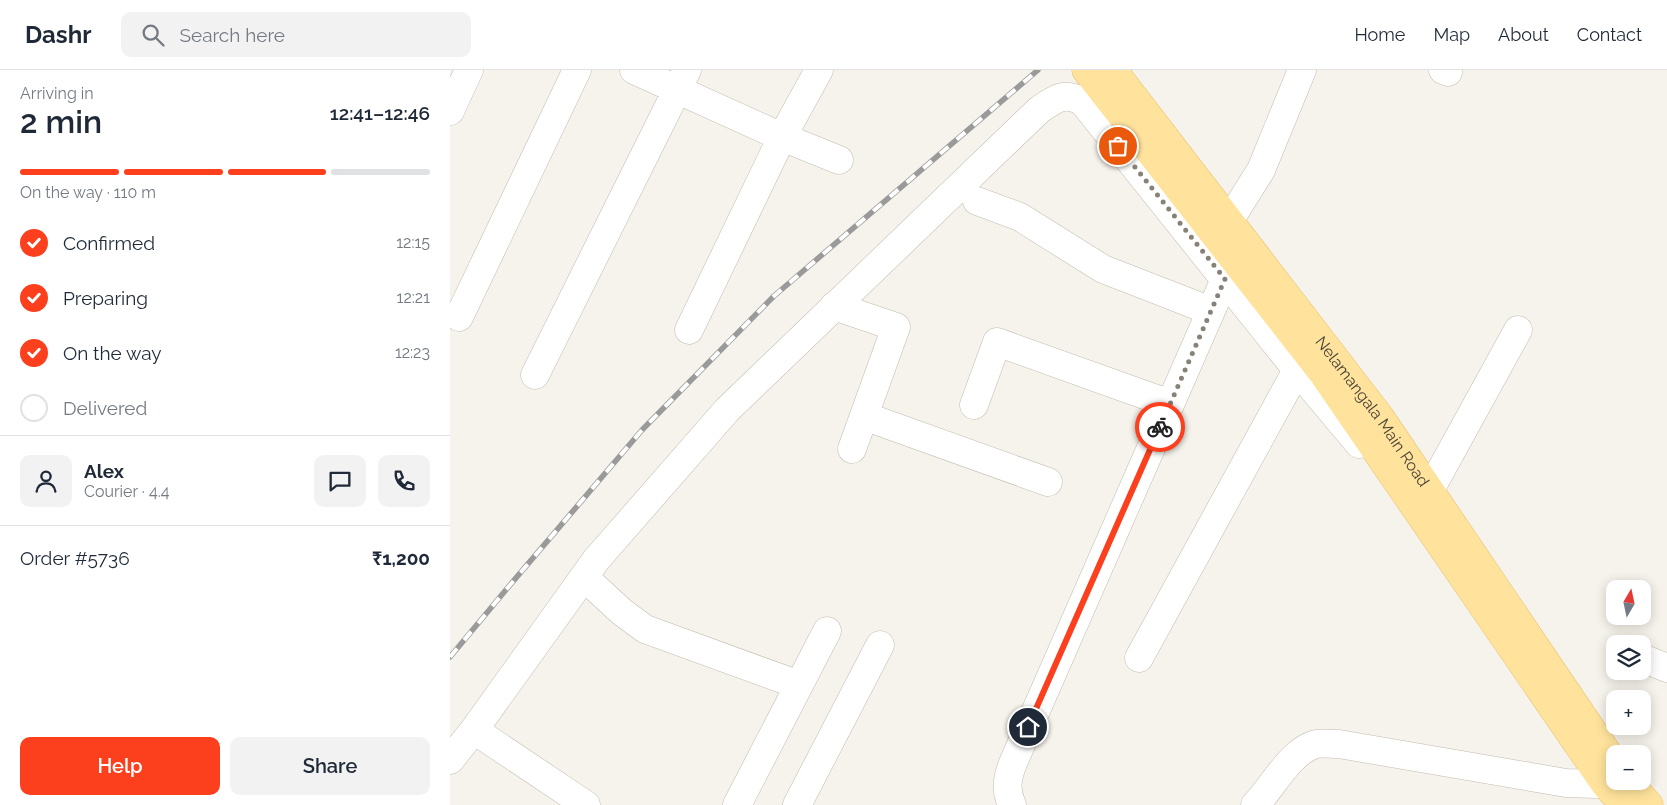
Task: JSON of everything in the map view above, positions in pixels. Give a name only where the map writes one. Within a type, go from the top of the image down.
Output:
[{"type":"main road","points":[[1086,70],[1324,375],[1384,463],[1606,765]]},
{"type":"main road","name":"Nelamangala Main Road","points":[[1114,70],[1380,417],[1430,490],[1606,762]]},
{"type":"main road","name":"Nelamangala Main Road","points":[[1628,790],[1649,805]]},
{"type":"street","points":[[450,111],[469,70]]},
{"type":"street","points":[[459,318],[577,70]]},
{"type":"street","points":[[634,70],[681,80],[782,137],[839,160]]},
{"type":"street","points":[[689,330],[782,137],[819,70]]},
{"type":"street","points":[[1229,221],[1261,170],[1302,70]]},
{"type":"street","points":[[535,375],[681,80]]},
{"type":"street","points":[[450,760],[474,730],[596,560],[727,410],[1038,110],[1053,100],[1064,96],[1074,97],[1083,102],[1297,370],[1362,448],[1384,463]]},
{"type":"street","points":[[977,201],[1020,216],[1103,268],[1211,311]]},
{"type":"street","points":[[1012,805],[1007,791],[1007,779],[1013,763],[1225,279]]},
{"type":"street","points":[[834,306],[896,327],[852,449]]},
{"type":"street","points":[[1430,490],[1518,330]]},
{"type":"street","points":[[974,405],[997,342],[1170,404]]},
{"type":"street","points":[[1139,658],[1297,370]]},
{"type":"street","points":[[864,416],[1048,482]]},
{"type":"street","points":[[584,577],[622,612],[645,629],[799,685]]},
{"type":"street","points":[[737,805],[827,631]]},
{"type":"street","points":[[797,805],[880,645]]},
{"type":"street","points":[[1651,662],[1667,668]]},
{"type":"street","points":[[474,730],[586,805]]},
{"type":"street","points":[[1255,805],[1292,759],[1304,749],[1317,744],[1339,744],[1566,784],[1606,784]]},
{"type":"railway","points":[[450,657],[642,430],[774,296],[1038,70]]},
{"type":"way so far","points":[[1118,146],[1225,279],[1160,427]]},
{"type":"route","points":[[1028,727],[1160,427]]}]
